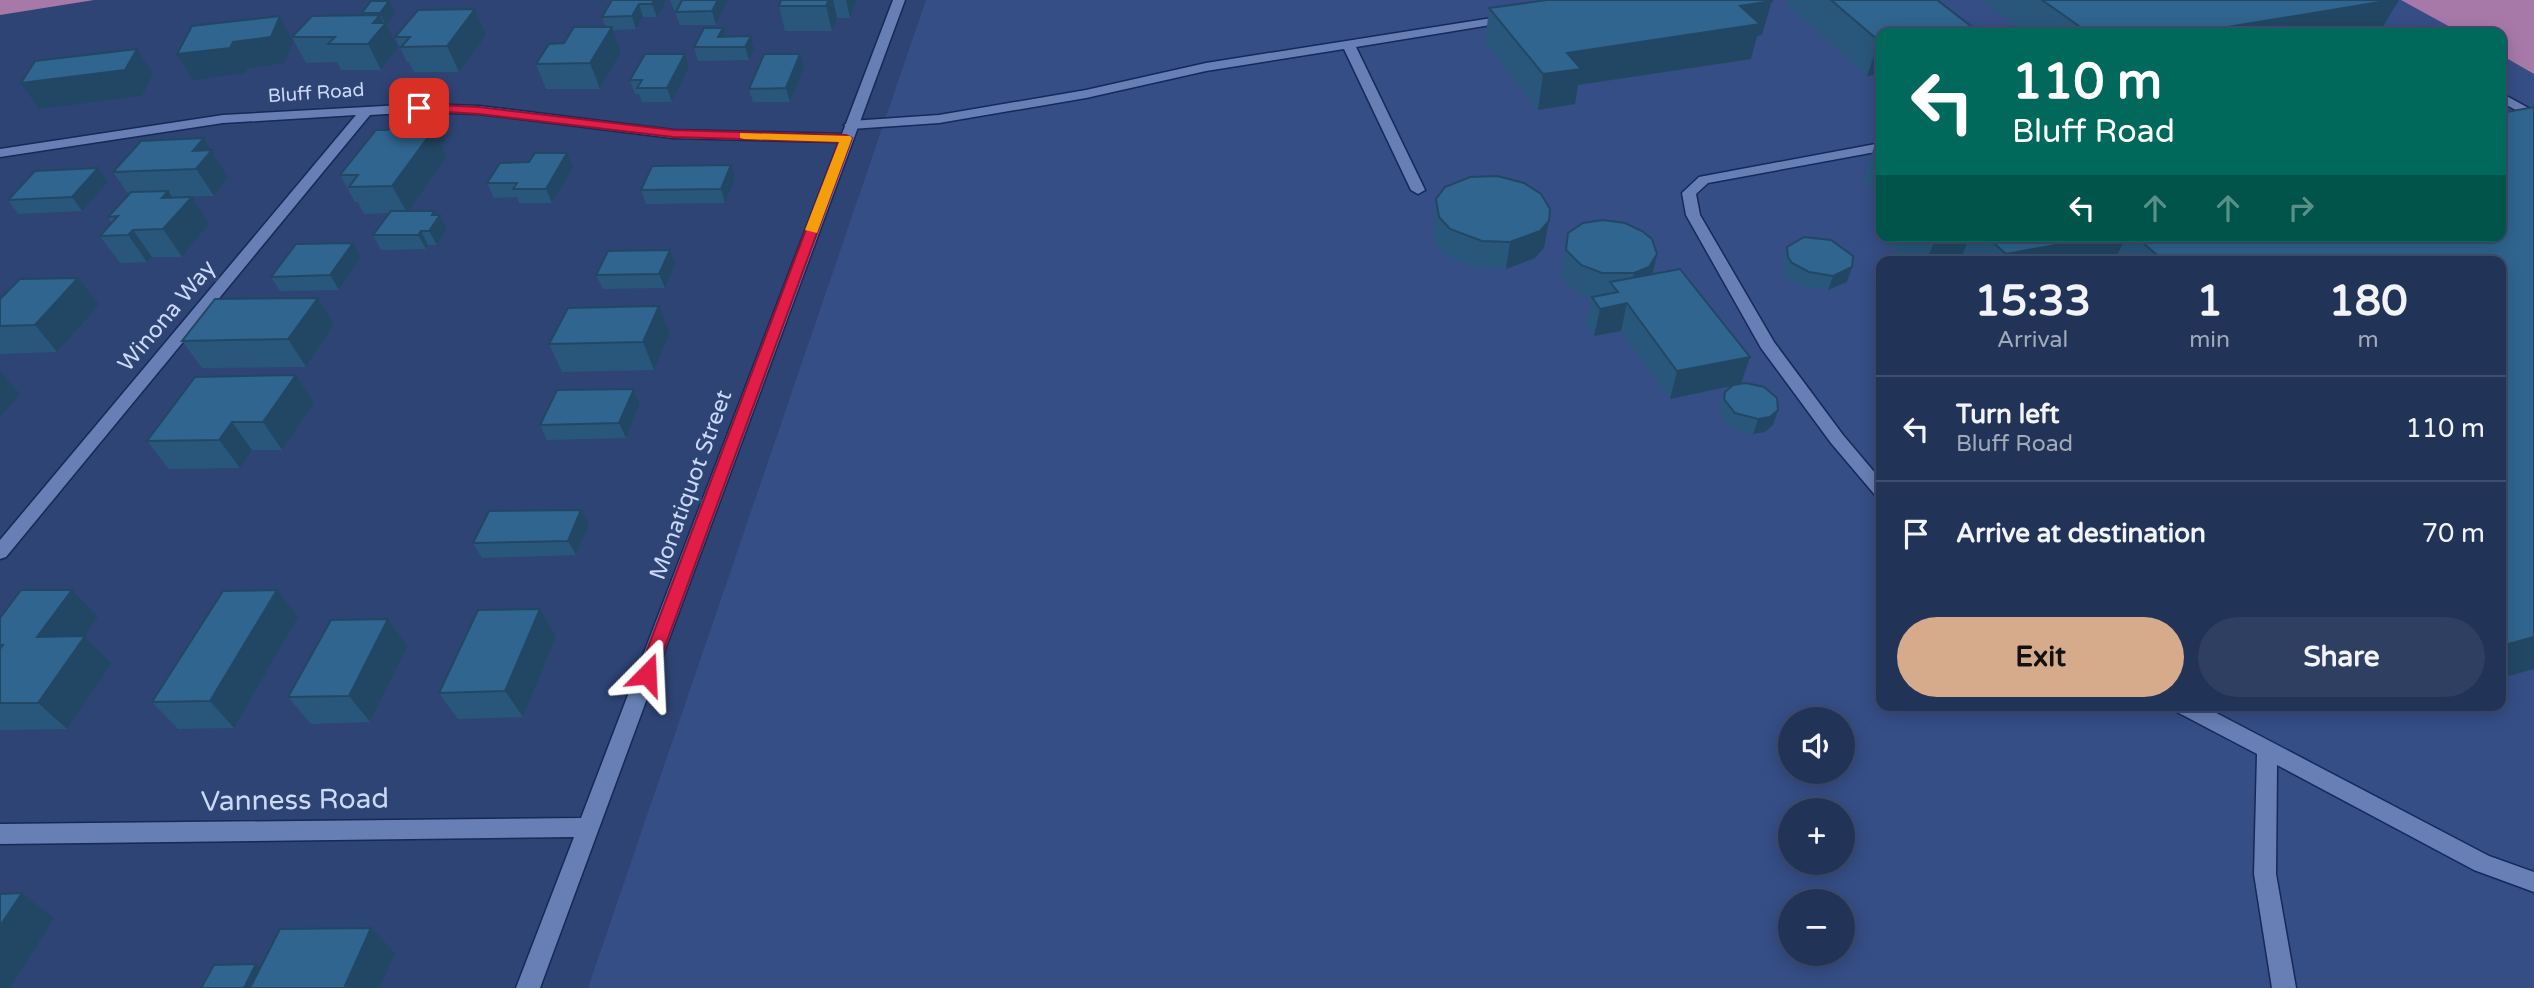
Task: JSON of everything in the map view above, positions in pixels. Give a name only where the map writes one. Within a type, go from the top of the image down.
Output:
[{"type":"street","name":"Monatiquot Street","points":[[528,988],[899,0]]},
{"type":"street","points":[[1929,0],[1965,28]]},
{"type":"street","name":"Bluff Road","points":[[0,153],[223,120],[368,109],[479,110],[673,134],[849,132],[1086,94],[1206,67],[1519,18]]},
{"type":"street","points":[[1348,44],[1418,190]]},
{"type":"street","points":[[2506,100],[2534,116]]},
{"type":"street","name":"Winona Way","points":[[0,552],[368,109]]},
{"type":"street","points":[[1876,148],[1704,180],[1689,192],[1693,215],[1767,344],[1837,439],[1876,485]]},
{"type":"street","points":[[2193,711],[2482,863],[2534,882]]},
{"type":"street","points":[[2267,751],[2265,874],[2284,988]]},
{"type":"street","name":"Vanness Road","points":[[0,834],[590,827]]},
{"type":"shaded area","points":[[0,0],[94,0],[0,15]]},
{"type":"shaded area","points":[[926,0],[2401,0],[2452,28],[1876,28],[1876,242],[2506,242],[2506,58],[2534,74],[2534,988],[588,988]]},
{"type":"shaded area","points":[[2401,0],[2534,0],[2534,74],[2506,58],[2506,28],[2452,28]]},
{"type":"building","points":[[612,0],[654,0],[652,4],[639,4],[632,16],[602,17]]},
{"type":"building","points":[[682,0],[718,0],[712,11],[676,12]]},
{"type":"building","points":[[781,0],[829,0],[826,6],[779,6]]},
{"type":"building","points":[[1547,0],[1772,1],[1740,6],[1760,24],[1567,53],[1581,69],[1543,74],[1489,8]]},
{"type":"building","points":[[1831,0],[1937,0],[1972,27],[1876,28],[1876,38]]},
{"type":"building","points":[[2042,0],[2392,0],[2221,28],[2082,28]]},
{"type":"building","points":[[371,1],[389,1],[380,13],[362,13]]},
{"type":"building","points":[[475,9],[447,46],[401,47],[410,37],[395,37],[418,10]]},
{"type":"building","points":[[380,15],[373,23],[386,23],[368,44],[328,44],[335,37],[292,37],[312,16]]},
{"type":"building","points":[[280,16],[271,37],[233,42],[230,48],[177,54],[192,26]]},
{"type":"building","points":[[574,27],[612,27],[590,63],[536,64],[549,44],[564,43]]},
{"type":"building","points":[[704,28],[723,28],[718,37],[751,36],[745,47],[694,47]]},
{"type":"building","points":[[137,49],[125,70],[21,83],[35,61]]},
{"type":"building","points":[[645,54],[685,54],[667,88],[637,88],[642,80],[630,80]]},
{"type":"building","points":[[764,54],[800,54],[786,88],[749,89]]},
{"type":"building","points":[[2534,107],[2534,637],[2506,645],[2506,256],[2158,256],[2142,242],[2506,242],[2506,112]]},
{"type":"building","points":[[434,113],[422,129],[434,129],[392,186],[349,187],[358,175],[340,175],[376,130],[388,130],[400,114]]},
{"type":"building","points":[[204,138],[193,151],[212,150],[196,169],[113,172],[141,141]]},
{"type":"building","points":[[535,153],[567,153],[546,189],[513,189],[517,183],[487,183],[500,163],[529,162]]},
{"type":"building","points":[[731,165],[721,189],[641,190],[652,166]]},
{"type":"building","points":[[98,168],[72,197],[8,200],[35,171]]},
{"type":"building","points":[[1497,176],[1524,183],[1541,194],[1550,209],[1549,221],[1540,231],[1510,242],[1482,241],[1450,229],[1439,217],[1436,199],[1445,187],[1470,177]]},
{"type":"building","points":[[168,191],[162,198],[192,197],[163,229],[133,230],[128,235],[100,236],[118,216],[108,217],[131,192]]},
{"type":"building","points":[[391,211],[434,211],[432,215],[440,215],[429,231],[421,231],[418,235],[373,235]]},
{"type":"building","points":[[1603,220],[1625,223],[1652,239],[1657,254],[1649,267],[1634,273],[1602,273],[1581,265],[1566,250],[1568,233],[1583,223]]},
{"type":"building","points":[[1804,237],[1831,240],[1853,256],[1852,267],[1833,276],[1809,272],[1792,263],[1787,247]]},
{"type":"building","points":[[1993,242],[2071,242],[2006,254]]},
{"type":"building","points":[[353,243],[330,275],[271,277],[296,244]]},
{"type":"building","points":[[670,250],[659,274],[596,275],[608,251]]},
{"type":"building","points":[[1680,269],[1750,357],[1677,371],[1627,303],[1600,309],[1592,297],[1618,292],[1610,282]]},
{"type":"building","points":[[78,278],[35,325],[0,326],[0,299],[20,279]]},
{"type":"building","points":[[318,298],[288,339],[182,341],[215,299]]},
{"type":"building","points":[[659,306],[643,342],[549,344],[568,308]]},
{"type":"building","points":[[296,375],[263,422],[232,422],[219,440],[147,441],[195,377]]},
{"type":"building","points":[[1746,383],[1764,387],[1777,398],[1778,410],[1770,417],[1758,419],[1735,413],[1724,399],[1725,392],[1733,385]]},
{"type":"building","points":[[634,389],[619,423],[540,425],[557,390]]},
{"type":"building","points":[[581,510],[568,541],[473,543],[489,511]]},
{"type":"building","points":[[21,590],[72,590],[37,637],[85,636],[38,703],[0,703],[0,649],[3,645],[0,645],[0,618]]},
{"type":"building","points":[[277,590],[210,701],[152,702],[223,591]]},
{"type":"building","points":[[540,609],[505,691],[439,693],[478,610]]},
{"type":"building","points":[[388,619],[349,696],[288,697],[331,620]]},
{"type":"building","points":[[22,893],[0,926],[0,894]]},
{"type":"building","points":[[371,928],[344,988],[250,988],[280,929]]},
{"type":"building","points":[[256,964],[244,988],[201,988],[214,965]]},
{"type":"slow traffic","points":[[744,135],[846,138],[812,230]]},
{"type":"route","points":[[419,108],[479,110],[673,134],[846,138],[647,674]]}]
